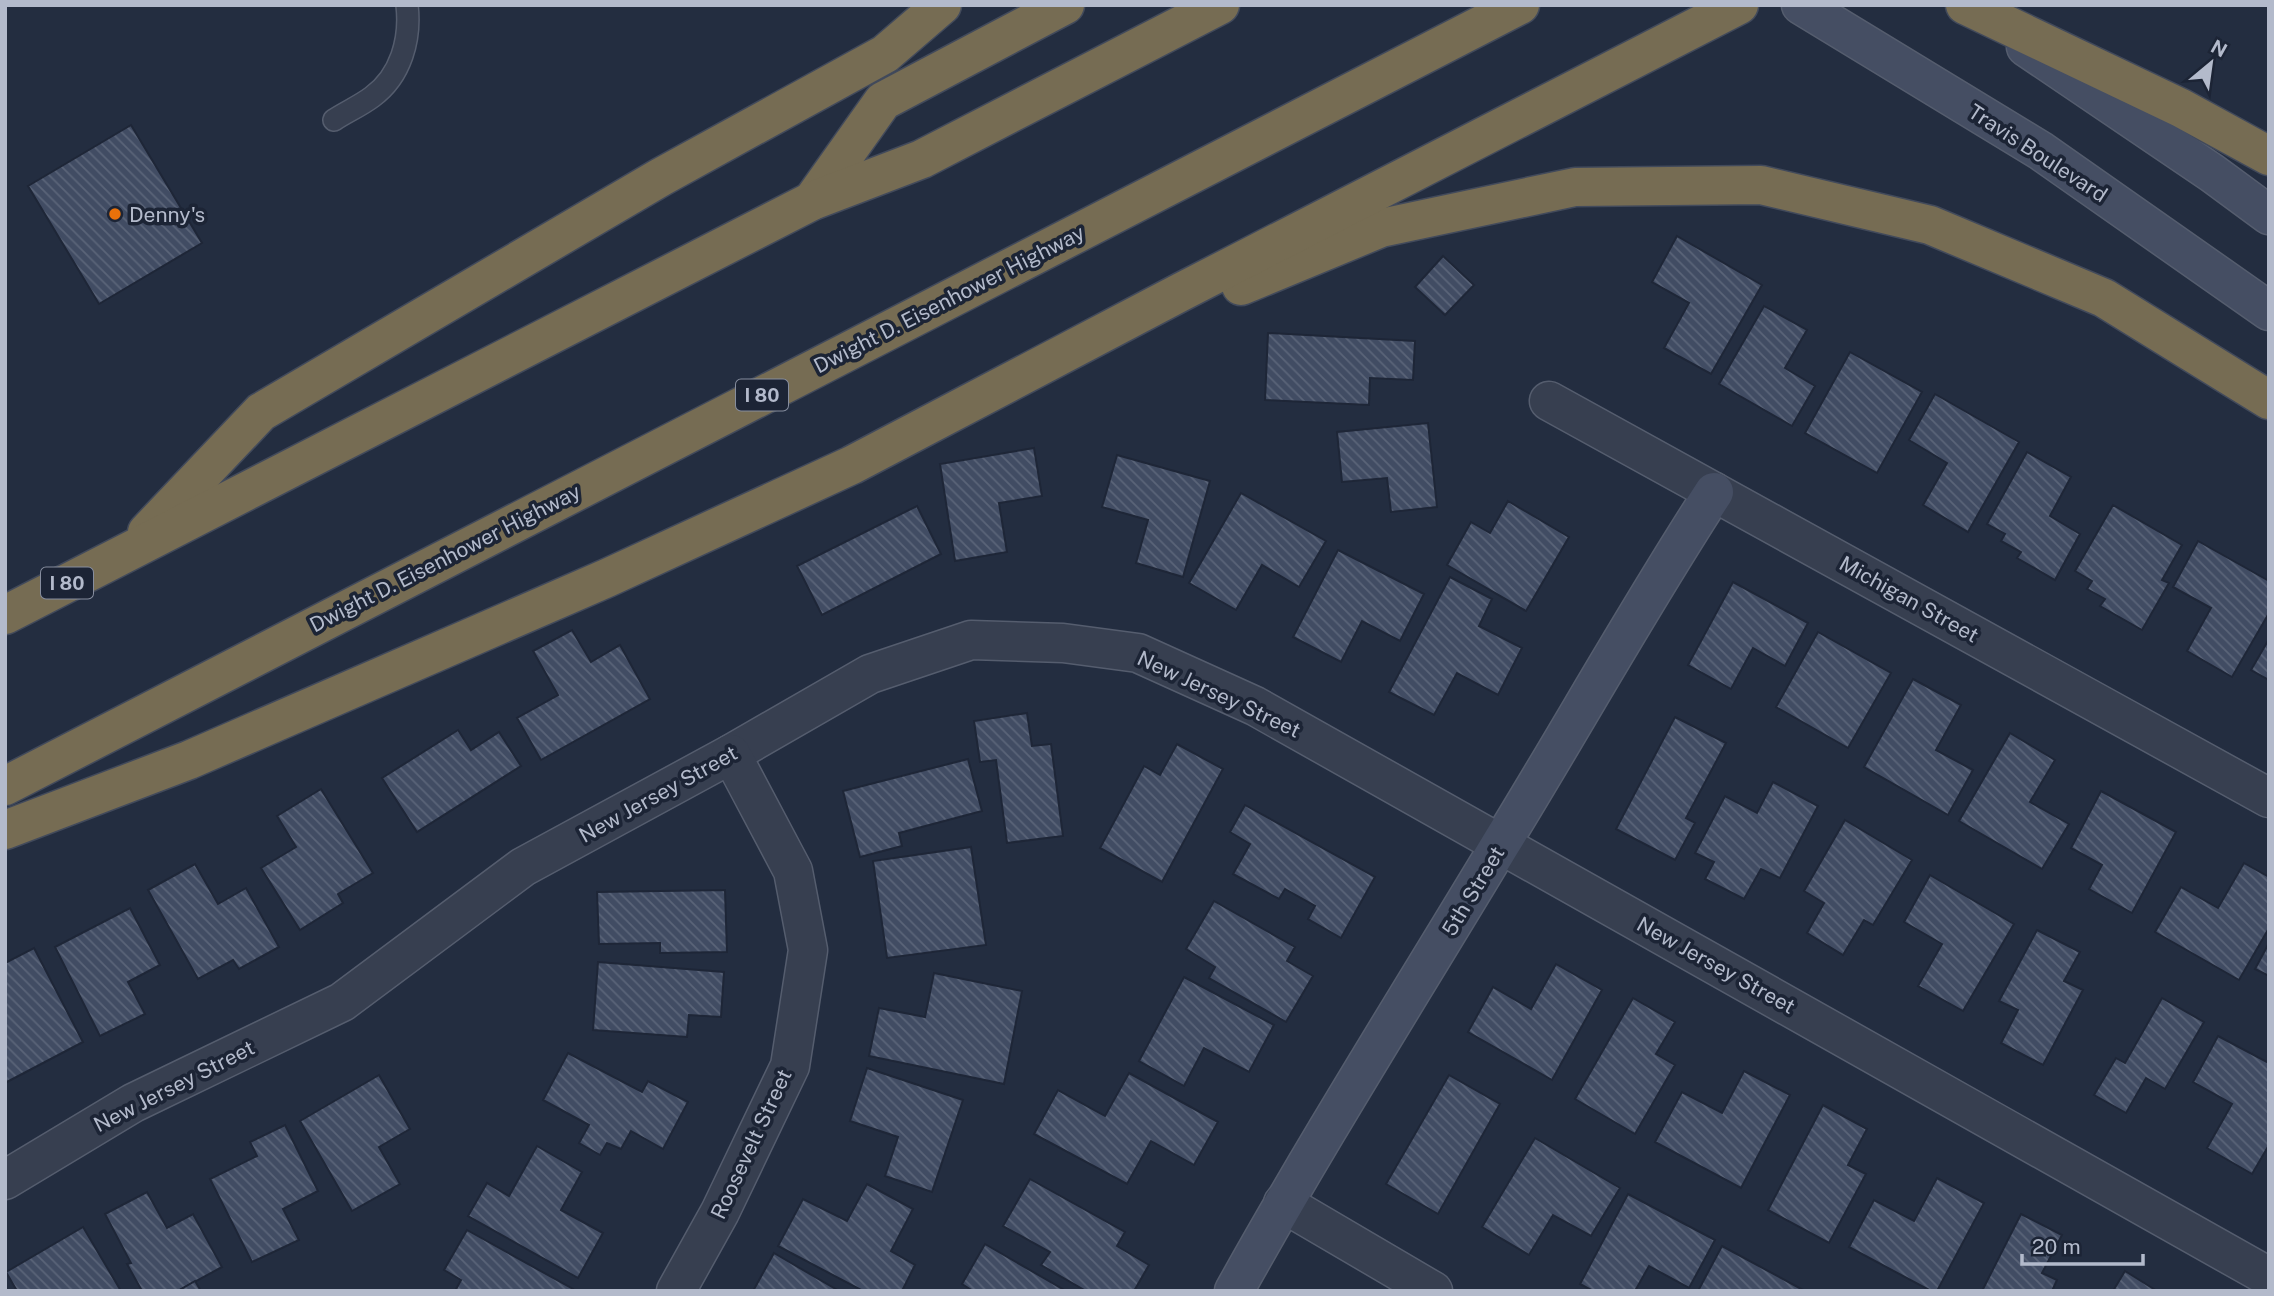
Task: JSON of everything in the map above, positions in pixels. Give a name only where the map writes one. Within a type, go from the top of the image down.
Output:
[{"type":"highway","points":[[128,551],[261,412],[661,177],[885,54],[942,5]]},
{"type":"highway","points":[[811,201],[883,102],[1065,5]]},
{"type":"highway","name":"I 80","points":[[5,615],[811,201],[922,159],[1220,5]]},
{"type":"highway","name":"Dwight D. Eisenhower Highway","points":[[5,786],[1520,5]]},
{"type":"highway","points":[[5,830],[189,760],[632,567],[852,465],[1739,5]]},
{"type":"highway","points":[[1965,5],[2182,108],[2269,156]]},
{"type":"highway","points":[[1183,291],[1245,285],[1381,228],[1575,187],[1761,185],[1930,225],[2104,298],[2269,400]]},
{"type":"street","name":"Travis Boulevard","points":[[1801,5],[2041,151],[2269,311]]},
{"type":"street","points":[[1965,5],[2212,173],[2269,215]]},
{"type":"street","name":"Michigan Street","points":[[1549,401],[2269,798]]},
{"type":"street","name":"5th Street","points":[[1234,1291],[1283,1203],[1502,844],[1676,549],[1714,492]]},
{"type":"street","name":"New Jersey Street","points":[[5,1180],[133,1104],[342,1002],[523,867],[732,754],[870,674],[971,640],[1063,642],[1138,653],[1255,706],[2269,1277]]},
{"type":"street","name":"Roosevelt Street","points":[[676,1291],[720,1212],[790,1066],[808,950],[793,872],[732,754]]},
{"type":"street","points":[[1283,1203],[1433,1291]]},
{"type":"lane","points":[[334,120],[373,96],[400,62],[407,43],[407,5]]},
{"type":"building","name":"Denny's","points":[[131,125],[202,243],[99,304],[28,186]]},
{"type":"building","points":[[1677,236],[1762,285],[1711,374],[1664,348],[1689,303],[1652,282]]},
{"type":"building","points":[[1443,256],[1474,285],[1445,315],[1415,287]]},
{"type":"building","points":[[1764,306],[1807,330],[1785,368],[1815,386],[1792,426],[1719,384]]},
{"type":"building","points":[[1268,333],[1415,341],[1413,380],[1370,378],[1369,405],[1265,400]]},
{"type":"building","points":[[1850,352],[1922,392],[1877,473],[1805,433]]},
{"type":"building","points":[[1935,394],[2019,442],[1968,532],[1923,505],[1947,463],[1909,440]]},
{"type":"building","points":[[1428,423],[1437,507],[1391,512],[1387,478],[1342,482],[1337,432]]},
{"type":"building","points":[[1034,448],[1042,496],[999,503],[1007,552],[955,561],[940,464]]},
{"type":"building","points":[[2027,452],[2071,477],[2050,516],[2080,534],[2055,580],[2017,558],[2021,552],[2001,541],[2005,534],[1987,524]]},
{"type":"building","points":[[1117,455],[1210,481],[1183,577],[1136,563],[1148,520],[1102,507]]},
{"type":"building","points":[[1241,493],[1326,541],[1299,587],[1262,565],[1236,610],[1189,583]]},
{"type":"building","points":[[1508,501],[1569,537],[1526,611],[1447,565],[1471,522],[1490,533]]},
{"type":"building","points":[[2113,505],[2182,545],[2162,580],[2169,583],[2142,630],[2100,606],[2105,599],[2087,589],[2092,581],[2075,571]]},
{"type":"building","points":[[917,506],[941,554],[822,615],[797,566]]},
{"type":"building","points":[[2198,541],[2269,581],[2269,613],[2232,677],[2187,651],[2211,608],[2173,587]]},
{"type":"building","points":[[1338,550],[1424,594],[1400,641],[1362,621],[1341,662],[1293,637]]},
{"type":"building","points":[[1450,577],[1492,599],[1479,626],[1522,648],[1498,695],[1457,673],[1434,715],[1389,692]]},
{"type":"building","points":[[1733,582],[1808,623],[1785,666],[1753,648],[1731,689],[1688,665]]},
{"type":"building","points":[[572,630],[591,662],[620,645],[650,699],[541,760],[517,718],[558,695],[533,651]]},
{"type":"building","points":[[1818,632],[1891,673],[1848,748],[1776,707]]},
{"type":"building","points":[[2269,639],[2269,680],[2251,670]]},
{"type":"building","points":[[1913,679],[1961,705],[1936,750],[1973,770],[1948,815],[1864,767]]},
{"type":"building","points":[[1027,713],[1032,746],[1051,744],[1063,836],[1007,843],[996,760],[980,762],[974,721]]},
{"type":"building","points":[[1675,717],[1726,743],[1686,818],[1695,823],[1675,860],[1616,829]]},
{"type":"building","points":[[458,730],[471,750],[499,732],[521,766],[417,832],[382,778]]},
{"type":"building","points":[[2010,733],[2055,760],[2030,802],[2069,824],[2042,869],[1959,821]]},
{"type":"building","points":[[1177,744],[1223,769],[1162,882],[1100,848],[1144,766],[1160,775]]},
{"type":"building","points":[[968,759],[982,811],[899,833],[902,846],[860,857],[843,791]]},
{"type":"building","points":[[1773,782],[1818,806],[1780,878],[1761,869],[1744,899],[1705,879],[1714,862],[1695,853],[1725,796],[1757,813]]},
{"type":"building","points":[[321,789],[373,873],[338,894],[343,903],[300,930],[261,868],[296,847],[277,816]]},
{"type":"building","points":[[2101,791],[2176,832],[2132,913],[2089,889],[2102,865],[2071,848]]},
{"type":"building","points":[[1245,805],[1375,877],[1341,938],[1308,919],[1315,906],[1285,889],[1279,899],[1233,874],[1250,844],[1230,832]]},
{"type":"building","points":[[1845,820],[1912,860],[1873,925],[1864,920],[1843,955],[1807,933],[1824,903],[1804,891]]},
{"type":"building","points":[[971,847],[986,945],[887,958],[873,861]]},
{"type":"building","points":[[2244,863],[2269,877],[2269,928],[2239,980],[2155,932],[2181,887],[2218,908]]},
{"type":"building","points":[[195,864],[218,904],[246,888],[279,947],[239,969],[233,960],[198,979],[148,890]]},
{"type":"building","points":[[1930,875],[2014,924],[1963,1011],[1918,986],[1942,944],[1904,922]]},
{"type":"building","points":[[725,890],[727,952],[660,953],[660,943],[599,944],[597,892]]},
{"type":"building","points":[[1214,901],[1295,947],[1287,961],[1313,976],[1286,1022],[1209,978],[1215,967],[1186,949]]},
{"type":"building","points":[[130,908],[160,965],[128,982],[145,1014],[100,1036],[55,947]]},
{"type":"building","points":[[2037,930],[2080,952],[2064,981],[2083,990],[2043,1065],[2001,1043],[2018,1010],[1999,1001]]},
{"type":"building","points":[[2269,943],[2269,976],[2255,969]]},
{"type":"building","points":[[34,948],[83,1042],[5,1083],[5,963]]},
{"type":"building","points":[[598,962],[724,972],[721,1017],[689,1015],[687,1037],[593,1030]]},
{"type":"building","points":[[1556,964],[1602,990],[1552,1080],[1468,1032],[1493,987],[1531,1009]]},
{"type":"building","points":[[934,973],[1022,991],[1004,1084],[869,1056],[879,1008],[925,1017]]},
{"type":"building","points":[[1184,977],[1274,1025],[1249,1072],[1204,1048],[1184,1086],[1139,1061]]},
{"type":"building","points":[[1633,998],[1675,1022],[1656,1054],[1675,1065],[1635,1134],[1575,1099]]},
{"type":"building","points":[[2162,998],[2204,1022],[2165,1089],[2146,1078],[2126,1113],[2094,1095],[2116,1058],[2125,1063]]},
{"type":"building","points":[[2218,1036],[2269,1063],[2269,1145],[2252,1174],[2207,1148],[2232,1104],[2193,1082]]},
{"type":"building","points":[[568,1053],[642,1092],[648,1081],[688,1102],[663,1149],[631,1131],[621,1149],[607,1143],[600,1155],[579,1143],[589,1125],[543,1100]]},
{"type":"building","points":[[867,1068],[963,1100],[932,1192],[885,1176],[898,1137],[850,1121]]},
{"type":"building","points":[[1744,1071],[1790,1095],[1741,1188],[1655,1142],[1682,1092],[1722,1113]]},
{"type":"building","points":[[1129,1073],[1218,1122],[1194,1165],[1151,1141],[1127,1184],[1034,1134],[1058,1090],[1105,1116]]},
{"type":"building","points":[[379,1075],[410,1129],[379,1147],[400,1184],[352,1211],[300,1121]]},
{"type":"building","points":[[1449,1075],[1500,1104],[1438,1214],[1386,1184]]},
{"type":"building","points":[[1823,1105],[1867,1129],[1848,1165],[1866,1174],[1829,1243],[1768,1210]]},
{"type":"building","points":[[285,1125],[318,1191],[283,1209],[299,1240],[252,1262],[210,1179],[257,1156],[250,1142]]},
{"type":"building","points":[[1535,1138],[1620,1188],[1591,1236],[1553,1215],[1529,1255],[1482,1227]]},
{"type":"building","points":[[537,1146],[582,1172],[561,1210],[603,1233],[578,1278],[468,1216],[487,1183],[509,1196]]},
{"type":"building","points":[[1937,1178],[1984,1203],[1937,1291],[1931,1291],[1849,1247],[1874,1200],[1914,1221]]},
{"type":"building","points":[[1030,1179],[1125,1232],[1117,1246],[1149,1265],[1134,1291],[1086,1291],[1041,1265],[1050,1252],[1003,1226]]},
{"type":"building","points":[[867,1184],[913,1209],[891,1251],[915,1265],[902,1291],[863,1291],[778,1246],[803,1199],[847,1221]]},
{"type":"building","points":[[147,1192],[167,1228],[193,1214],[222,1267],[178,1291],[142,1291],[127,1264],[131,1263],[105,1214]]},
{"type":"building","points":[[1628,1194],[1715,1240],[1689,1288],[1649,1266],[1635,1291],[1593,1291],[1580,1284]]},
{"type":"building","points":[[2021,1214],[2062,1235],[2042,1273],[2057,1280],[2052,1291],[1982,1291]]},
{"type":"building","points":[[83,1227],[121,1291],[17,1291],[6,1272]]},
{"type":"building","points":[[467,1230],[573,1289],[572,1291],[455,1291],[461,1280],[444,1270]]},
{"type":"building","points":[[985,1244],[1066,1291],[973,1291],[962,1284]]},
{"type":"building","points":[[1722,1246],[1805,1291],[1698,1291]]},
{"type":"building","points":[[774,1253],[839,1291],[753,1291]]},
{"type":"building","points":[[2125,1271],[2157,1291],[2113,1291]]},
{"type":"building","points":[[195,1281],[201,1291],[178,1291]]},
{"type":"place","name":"Denny's","points":[[115,214]]}]
